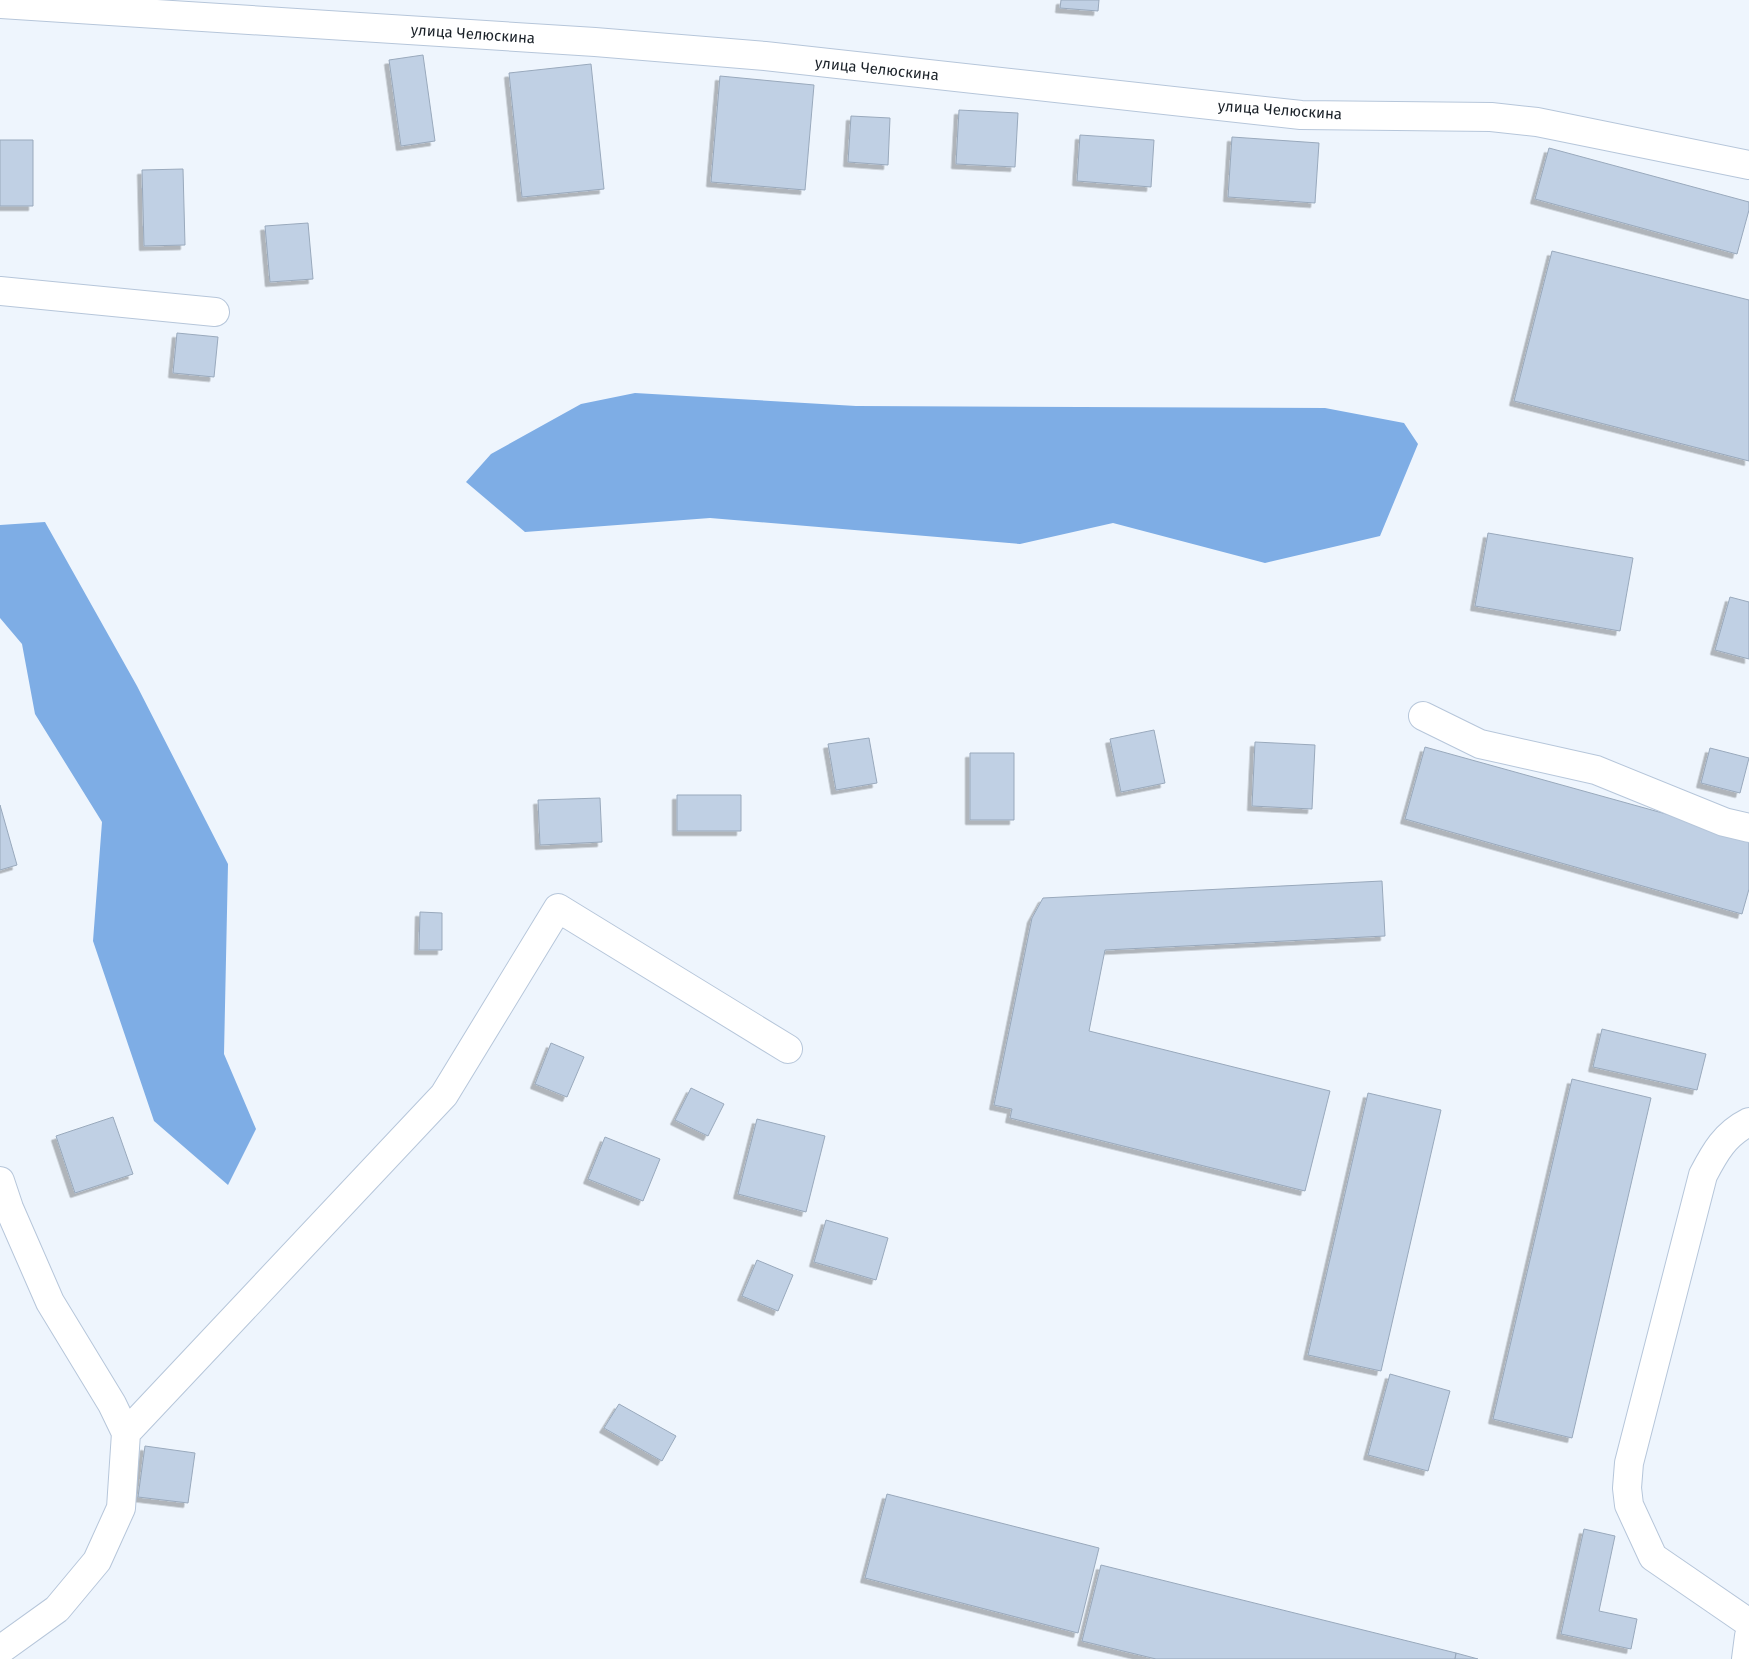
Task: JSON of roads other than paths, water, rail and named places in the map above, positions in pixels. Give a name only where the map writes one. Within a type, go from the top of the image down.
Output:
[{"type":"street","name":"улица Челюскина","points":[[0,4],[595,42],[766,56],[1301,115],[1491,117],[1538,122],[1749,165]]},
{"type":"street","points":[[0,291],[215,312]]},
{"type":"street","points":[[1423,716],[1480,744],[1596,770],[1724,822],[1749,828]]},
{"type":"street","points":[[126,1433],[444,1095],[558,908],[788,1049]]},
{"type":"street","points":[[1749,1122],[1739,1127],[1719,1145],[1703,1175],[1630,1463],[1627,1488],[1630,1505],[1654,1557],[1749,1623]]},
{"type":"street","points":[[0,1181],[5,1208],[50,1302],[112,1404],[126,1433],[121,1508],[97,1561],[57,1609],[0,1650]]},
{"type":"street","points":[[1746,1659],[1749,1636]]},
{"type":"water","points":[[635,393],[856,406],[1325,408],[1404,423],[1418,444],[1380,536],[1265,563],[1113,523],[1020,544],[710,518],[525,532],[466,482],[491,454],[581,404]]},
{"type":"water","points":[[45,522],[137,686],[228,864],[224,1054],[256,1129],[228,1185],[154,1121],[93,941],[102,822],[35,714],[22,644],[0,618],[0,525]]}]
